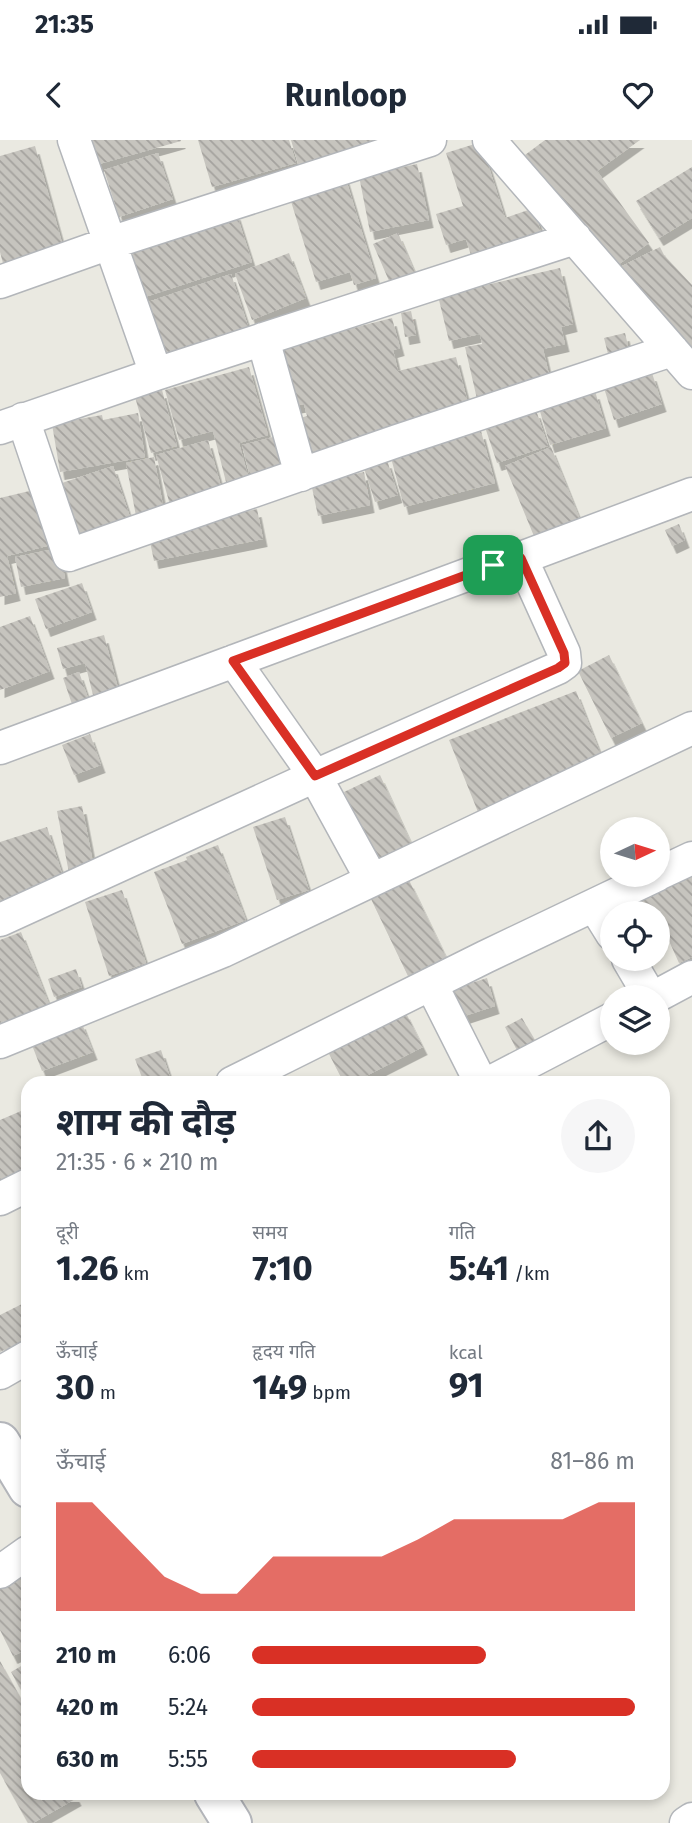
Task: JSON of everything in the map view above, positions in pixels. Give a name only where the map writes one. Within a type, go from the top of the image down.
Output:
[{"type":"street","points":[[74,140],[156,374]]},
{"type":"street","points":[[0,282],[110,243],[430,140]]},
{"type":"street","points":[[489,140],[682,361],[300,475],[69,555],[11,424],[156,374],[575,239]]},
{"type":"street","points":[[263,339],[300,475]]},
{"type":"street","points":[[0,748],[692,494]]},
{"type":"street","points":[[0,920],[558,668],[565,663],[564,653],[521,558]]},
{"type":"street","points":[[233,661],[315,776],[372,880]]},
{"type":"street","points":[[0,1042],[223,951],[692,728]]},
{"type":"street","points":[[670,869],[692,858]]},
{"type":"street","points":[[246,1076],[632,887]]},
{"type":"street","points":[[594,905],[600,915]]},
{"type":"street","points":[[670,989],[692,977]]},
{"type":"street","points":[[431,984],[477,1076]]},
{"type":"street","points":[[502,1076],[600,1025]]},
{"type":"street","points":[[0,1199],[21,1188]]},
{"type":"street","points":[[0,1373],[21,1361]]},
{"type":"street","points":[[0,1442],[21,1476]]},
{"type":"street","points":[[0,1572],[21,1557]]},
{"type":"street","points":[[218,1800],[232,1823]]},
{"type":"street","points":[[686,1823],[692,1819]]},
{"type":"building","points":[[85,140],[181,140],[181,141],[92,166]]},
{"type":"building","points":[[198,140],[289,140],[296,163],[212,187]]},
{"type":"building","points":[[291,140],[378,140],[378,141],[298,164]]},
{"type":"building","points":[[545,140],[640,140],[597,171],[649,243],[609,271],[525,155]]},
{"type":"building","points":[[481,142],[505,218],[534,208],[543,240],[473,262],[466,239],[446,245],[436,214],[463,206],[446,153]]},
{"type":"building","points":[[35,146],[64,250],[4,267],[0,252],[0,156]]},
{"type":"building","points":[[158,153],[173,199],[119,217],[104,170]]},
{"type":"building","points":[[417,164],[429,220],[370,232],[359,176]]},
{"type":"building","points":[[692,167],[692,218],[659,238],[636,201]]},
{"type":"building","points":[[344,173],[376,278],[354,285],[350,272],[316,282],[289,195]]},
{"type":"building","points":[[236,212],[252,262],[139,299],[125,255],[206,229],[204,223]]},
{"type":"building","points":[[398,233],[418,280],[393,290],[373,244]]},
{"type":"building","points":[[660,247],[692,285],[692,365],[612,271]]},
{"type":"building","points":[[289,253],[306,298],[252,320],[235,274]]},
{"type":"building","points":[[560,268],[573,324],[561,327],[565,344],[543,349],[551,383],[477,399],[465,347],[482,344],[480,334],[449,341],[438,296]]},
{"type":"building","points":[[231,274],[248,326],[160,356],[142,304]]},
{"type":"building","points":[[411,311],[416,335],[405,337],[401,313]]},
{"type":"building","points":[[392,318],[400,348],[393,350],[398,371],[456,357],[471,415],[300,459],[290,421],[307,416],[304,404],[282,409],[267,350]]},
{"type":"building","points":[[625,333],[629,350],[608,354],[604,338]]},
{"type":"building","points":[[249,367],[268,435],[239,443],[248,476],[226,482],[213,431],[179,440],[165,390]]},
{"type":"building","points":[[652,373],[662,404],[614,420],[604,388]]},
{"type":"building","points":[[162,390],[177,446],[151,453],[135,397]]},
{"type":"building","points":[[595,391],[606,428],[550,445],[539,408]]},
{"type":"building","points":[[536,410],[548,446],[497,463],[485,427]]},
{"type":"building","points":[[138,413],[145,457],[60,472],[52,424],[102,415],[103,420]]},
{"type":"building","points":[[481,431],[495,483],[404,507],[390,454]]},
{"type":"building","points":[[273,437],[282,469],[250,477],[242,445]]},
{"type":"building","points":[[208,440],[222,490],[170,505],[156,455]]},
{"type":"building","points":[[551,447],[581,522],[536,541],[505,466]]},
{"type":"building","points":[[154,457],[164,511],[136,516],[126,463]]},
{"type":"building","points":[[387,460],[398,495],[375,502],[364,468]]},
{"type":"building","points":[[113,466],[131,520],[74,539],[56,485]]},
{"type":"building","points":[[364,472],[370,505],[318,516],[311,483]]},
{"type":"building","points":[[42,488],[55,544],[7,556],[16,593],[0,597],[0,498]]},
{"type":"building","points":[[257,509],[263,539],[154,561],[148,532]]},
{"type":"building","points":[[679,524],[685,540],[672,546],[665,530]]},
{"type":"building","points":[[59,548],[65,578],[21,587],[15,557]]},
{"type":"building","points":[[82,583],[92,612],[46,629],[35,599]]},
{"type":"building","points":[[30,616],[50,671],[0,690],[0,627]]},
{"type":"building","points":[[104,635],[119,692],[94,699],[85,663],[63,669],[57,648]]},
{"type":"building","points":[[609,655],[642,723],[611,738],[578,671]]},
{"type":"building","points":[[79,672],[89,701],[73,707],[63,678]]},
{"type":"building","points":[[576,691],[604,763],[478,812],[449,740]]},
{"type":"building","points":[[90,734],[101,765],[74,775],[62,745]]},
{"type":"building","points":[[380,775],[412,845],[375,861],[344,792]]},
{"type":"building","points":[[82,806],[94,868],[69,873],[57,811]]},
{"type":"building","points":[[285,817],[309,890],[277,900],[253,827]]},
{"type":"building","points":[[47,827],[66,886],[0,907],[0,842]]},
{"type":"building","points":[[218,845],[246,920],[182,944],[154,872]]},
{"type":"building","points":[[692,868],[692,957],[679,963],[670,943],[670,901],[632,900],[656,887],[670,887],[670,880]]},
{"type":"building","points":[[409,880],[446,957],[408,976],[371,899]]},
{"type":"building","points":[[122,890],[146,963],[109,976],[85,902]]},
{"type":"building","points":[[21,932],[49,1004],[0,1023],[0,940]]},
{"type":"building","points":[[76,969],[82,987],[54,997],[48,979]]},
{"type":"building","points":[[487,978],[495,1006],[437,1025],[428,997]]},
{"type":"building","points":[[405,1011],[423,1047],[366,1076],[340,1076],[327,1050]]},
{"type":"building","points":[[522,1018],[536,1042],[518,1052],[505,1027]]},
{"type":"building","points":[[81,1021],[93,1052],[42,1071],[30,1040]]},
{"type":"building","points":[[161,1050],[170,1076],[141,1076],[135,1059]]},
{"type":"building","points":[[21,1111],[21,1175],[0,1183],[0,1120]]},
{"type":"building","points":[[21,1304],[21,1342],[0,1352],[0,1315]]},
{"type":"building","points":[[21,1573],[21,1652],[13,1656],[0,1630],[0,1583]]},
{"type":"building","points":[[0,1661],[21,1698],[21,1800],[73,1800],[33,1823],[28,1823],[0,1773]]},
{"type":"building","points":[[21,1666],[21,1690],[11,1672]]},
{"type":"route","points":[[521,558],[564,653],[565,663],[315,776],[233,661],[407,597],[493,565],[521,558]]}]
